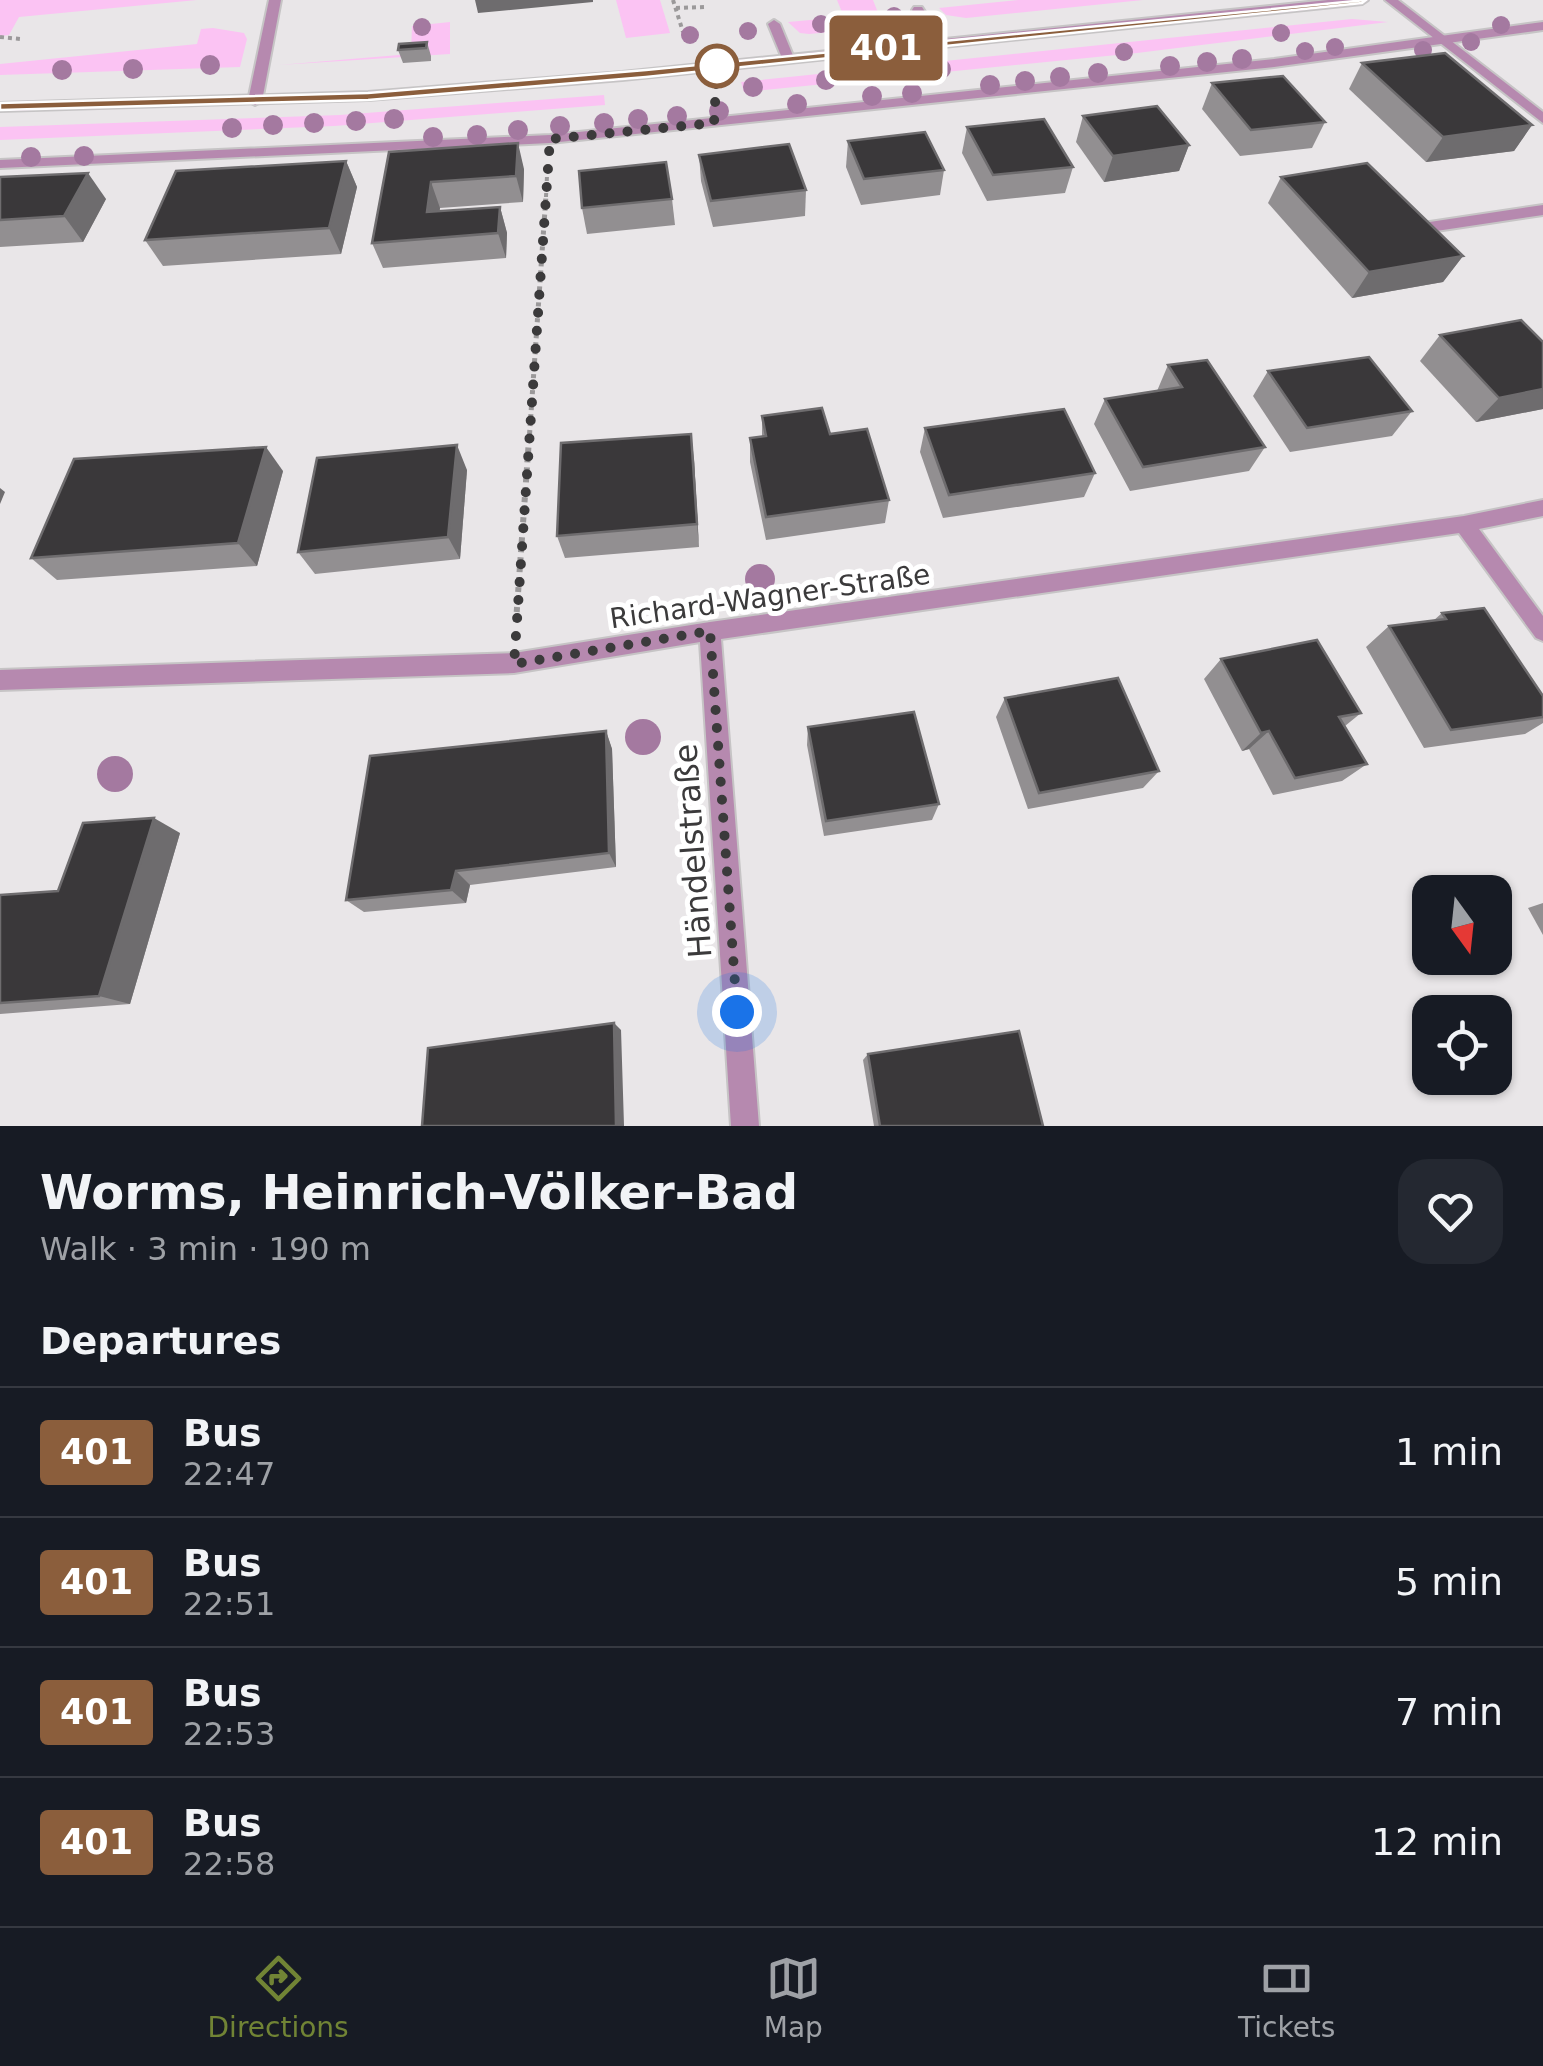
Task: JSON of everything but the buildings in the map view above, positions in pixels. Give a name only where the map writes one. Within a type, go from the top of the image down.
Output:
[{"type":"street","points":[[254,101],[274,0]]},
{"type":"street","points":[[0,106],[368,96],[1362,0]]},
{"type":"street","points":[[1391,0],[1543,119]]},
{"type":"street","points":[[918,10],[939,43]]},
{"type":"street","points":[[774,24],[788,58]]},
{"type":"street","points":[[0,164],[550,139],[1274,63],[1543,26]]},
{"type":"street","points":[[1423,228],[1543,210]]},
{"type":"street","name":"Richard-Wagner-Straße","points":[[0,680],[514,664],[710,631],[1464,524],[1543,508]]},
{"type":"street","points":[[1464,524],[1543,632]]},
{"type":"street","name":"Händelstraße","points":[[710,631],[745,1126]]},
{"type":"path","points":[[676,8],[708,7]]},
{"type":"path","points":[[0,38],[21,39]]},
{"type":"path","points":[[514,664],[550,139]]},
{"type":"shaded area","points":[[0,0],[197,0],[19,17],[9,35],[0,36]]},
{"type":"shaded area","points":[[616,0],[660,0],[670,33],[626,38]]},
{"type":"shaded area","points":[[837,0],[873,0],[882,23],[873,28],[809,34],[800,33],[788,22],[844,17]]},
{"type":"shaded area","points":[[1018,0],[1143,0],[966,18],[946,15],[939,8]]},
{"type":"shaded area","points":[[1352,19],[1388,22],[1137,53],[744,92],[741,82]]},
{"type":"shaded area","points":[[450,22],[450,54],[279,65],[411,54],[412,26]]},
{"type":"shaded area","points":[[201,29],[244,33],[247,39],[240,67],[0,75],[0,64],[197,44]]},
{"type":"shaded area","points":[[604,95],[605,105],[334,126],[0,140],[0,127],[340,115]]},
{"type":"bus line","name":"401","points":[[0,107],[368,96],[646,74],[1362,0]]},
{"type":"route","points":[[717,66],[714,123],[550,139],[514,664],[710,631],[737,1012]]}]
